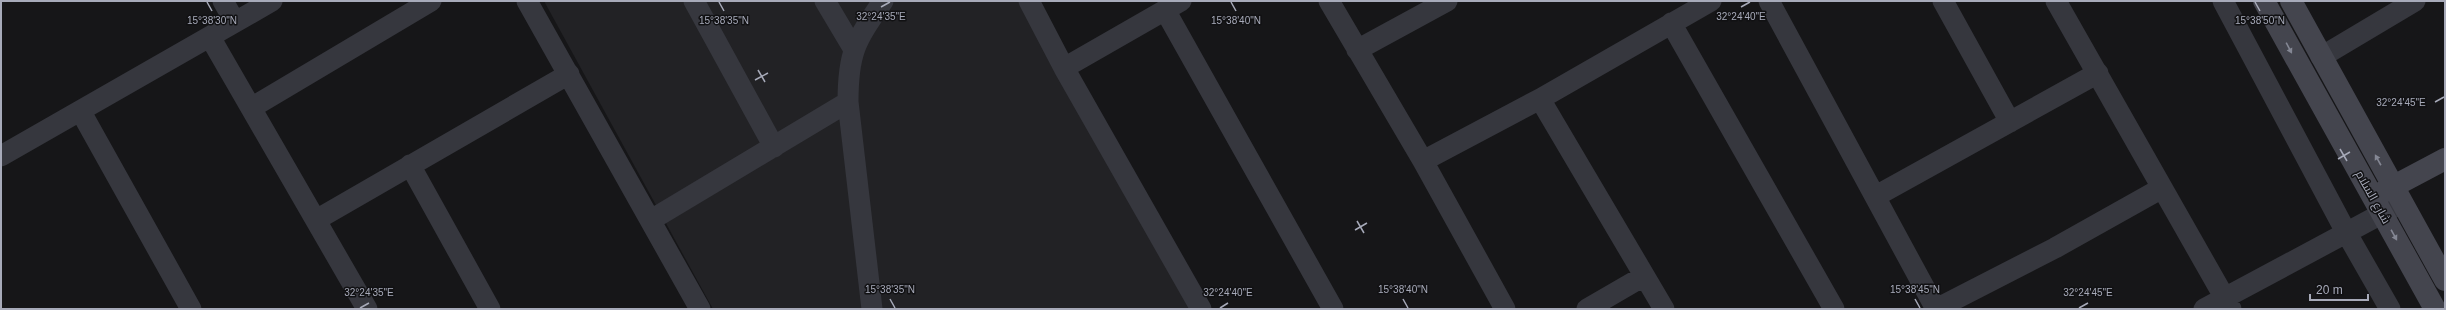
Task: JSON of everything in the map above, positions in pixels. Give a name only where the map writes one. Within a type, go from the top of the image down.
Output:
[{"type":"main road","name":"شارع السلام","points":[[2264,1],[2435,309]]},
{"type":"main road","name":"شارع السلام","points":[[2291,1],[2445,280]]},
{"type":"main road","points":[[2377,206],[2397,195],[2445,159]]},
{"type":"street","points":[[223,1],[235,22]]},
{"type":"street","points":[[1,156],[81,112],[272,1]]},
{"type":"street","points":[[251,108],[431,1]]},
{"type":"street","points":[[527,1],[700,309]]},
{"type":"street","points":[[694,1],[774,147]]},
{"type":"street","points":[[825,1],[853,48]]},
{"type":"street","points":[[872,309],[848,102],[848,72],[853,48],[883,1]]},
{"type":"street","points":[[1029,1],[1064,68],[1201,309]]},
{"type":"street","points":[[1329,1],[1422,161],[1505,309]]},
{"type":"street","points":[[1357,50],[1447,1]]},
{"type":"street","points":[[1422,161],[1540,99],[1711,1]]},
{"type":"street","points":[[1769,1],[1936,309],[2055,248],[2162,188]]},
{"type":"street","points":[[1943,1],[2010,122]]},
{"type":"street","points":[[2056,1],[2228,304]]},
{"type":"street","points":[[2223,1],[2346,232],[2390,309]]},
{"type":"street","points":[[2321,57],[2415,1]]},
{"type":"street","points":[[1064,68],[1173,6],[1333,309]]},
{"type":"street","points":[[1671,23],[1834,309]]},
{"type":"street","points":[[210,37],[367,309]]},
{"type":"street","points":[[1876,196],[2098,73]]},
{"type":"street","points":[[316,220],[569,74]]},
{"type":"street","points":[[1540,99],[1664,309]]},
{"type":"street","points":[[650,220],[848,102]]},
{"type":"street","points":[[81,112],[191,309]]},
{"type":"street","points":[[410,166],[490,309]]},
{"type":"street","points":[[2204,309],[2228,304],[2346,232],[2377,206]]},
{"type":"street","points":[[1587,309],[1644,276]]},
{"type":"shaded area","points":[[544,1],[1021,1],[1191,309],[713,309]]}]
